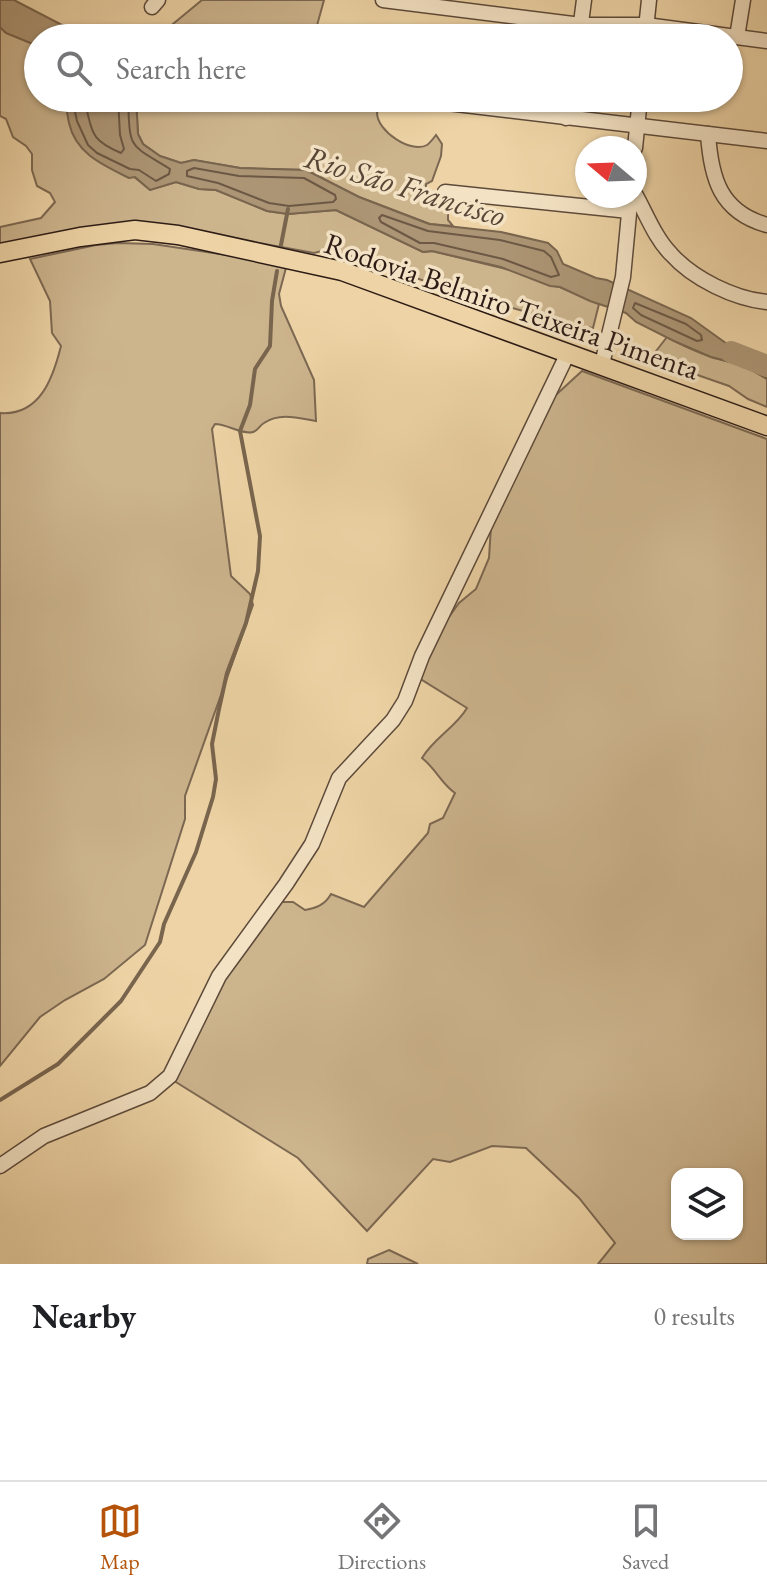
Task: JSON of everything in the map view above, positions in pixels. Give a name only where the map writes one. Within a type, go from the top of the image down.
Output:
[{"type":"main road","name":"Rodovia Belmiro Teixeira Pimenta","points":[[0,253],[135,230],[178,235],[342,271],[767,426]]},
{"type":"street","points":[[383,0],[490,7],[551,24]]},
{"type":"street","points":[[581,24],[584,0]]},
{"type":"street","points":[[647,24],[649,0]]},
{"type":"street","points":[[739,24],[743,0]]},
{"type":"street","points":[[743,38],[767,41]]},
{"type":"street","points":[[518,112],[767,141]]},
{"type":"street","points":[[566,118],[567,112]]},
{"type":"street","points":[[636,136],[639,112]]},
{"type":"street","points":[[708,134],[716,185],[738,213],[767,225]]},
{"type":"street","points":[[445,192],[575,198]]},
{"type":"street","points":[[602,364],[623,277],[631,208]]},
{"type":"street","points":[[638,208],[669,253],[688,269],[721,288],[755,301],[767,302]]},
{"type":"street","points":[[0,1166],[44,1136],[150,1093],[170,1076],[219,976],[312,844],[339,778],[393,720],[405,701],[422,656],[568,353]]},
{"type":"shaded area","points":[[202,0],[324,0],[317,24],[173,24]]},
{"type":"shaded area","points":[[0,27],[24,40],[24,112],[69,112],[69,123],[150,190],[176,182],[216,190],[267,211],[288,214],[336,210],[423,252],[432,251],[514,271],[599,304],[593,328],[484,301],[330,249],[314,253],[193,231],[0,252],[0,227],[41,218],[55,202],[50,193],[37,186],[32,170],[32,154],[13,137],[6,119],[0,116]]},
{"type":"shaded area","points":[[137,112],[377,112],[383,127],[404,144],[420,147],[436,135],[442,144],[441,156],[432,181],[426,184],[426,192],[448,213],[448,220],[453,226],[430,224],[359,197],[306,170],[240,168],[194,160],[181,163],[160,156],[143,144],[138,134]]},
{"type":"shaded area","points":[[118,243],[153,244],[287,264],[279,294],[281,306],[314,380],[316,421],[283,417],[262,424],[253,432],[215,424],[212,429],[231,576],[250,594],[253,605],[185,796],[185,819],[145,945],[104,979],[40,1017],[0,1066],[0,413],[14,412],[35,402],[49,382],[61,346],[52,333],[50,301],[30,259]]},
{"type":"shaded area","points":[[667,337],[702,354],[755,371],[767,379],[767,407],[729,386],[657,361],[653,355]]},
{"type":"shaded area","points":[[582,371],[767,439],[767,1264],[598,1264],[615,1243],[579,1198],[526,1148],[492,1146],[450,1162],[433,1159],[367,1231],[298,1158],[171,1079],[191,1050],[217,990],[276,902],[293,902],[305,910],[320,905],[331,894],[364,907],[428,833],[430,824],[443,818],[455,793],[422,758],[467,708],[419,678],[446,621],[459,603],[476,589],[489,558],[491,526],[546,404]]},
{"type":"shaded area","points":[[389,1250],[418,1264],[367,1264],[368,1259]]},
{"type":"water","points":[[0,0],[14,0],[60,24],[24,24],[24,40],[0,27]]},
{"type":"water","points":[[67,112],[137,112],[138,134],[143,144],[160,156],[181,163],[194,160],[240,168],[306,170],[359,197],[429,224],[501,232],[548,243],[557,251],[563,264],[691,318],[741,354],[767,367],[767,379],[743,365],[711,357],[674,341],[636,322],[626,313],[560,287],[501,267],[432,251],[423,252],[336,210],[288,214],[267,211],[216,190],[176,182],[150,190],[135,177],[129,178],[84,151],[69,123]]},
{"type":"waterway","points":[[280,250],[288,209]]},
{"type":"waterway","points":[[0,1100],[58,1064],[121,1001],[160,942],[164,924],[196,852],[216,779],[212,744],[219,709],[227,673],[246,623],[258,571],[260,536],[240,431],[250,405],[255,369],[270,346],[277,271]]},
{"type":"waterway","name":"Rio São Francisco","points":[[731,352],[767,366]]}]
